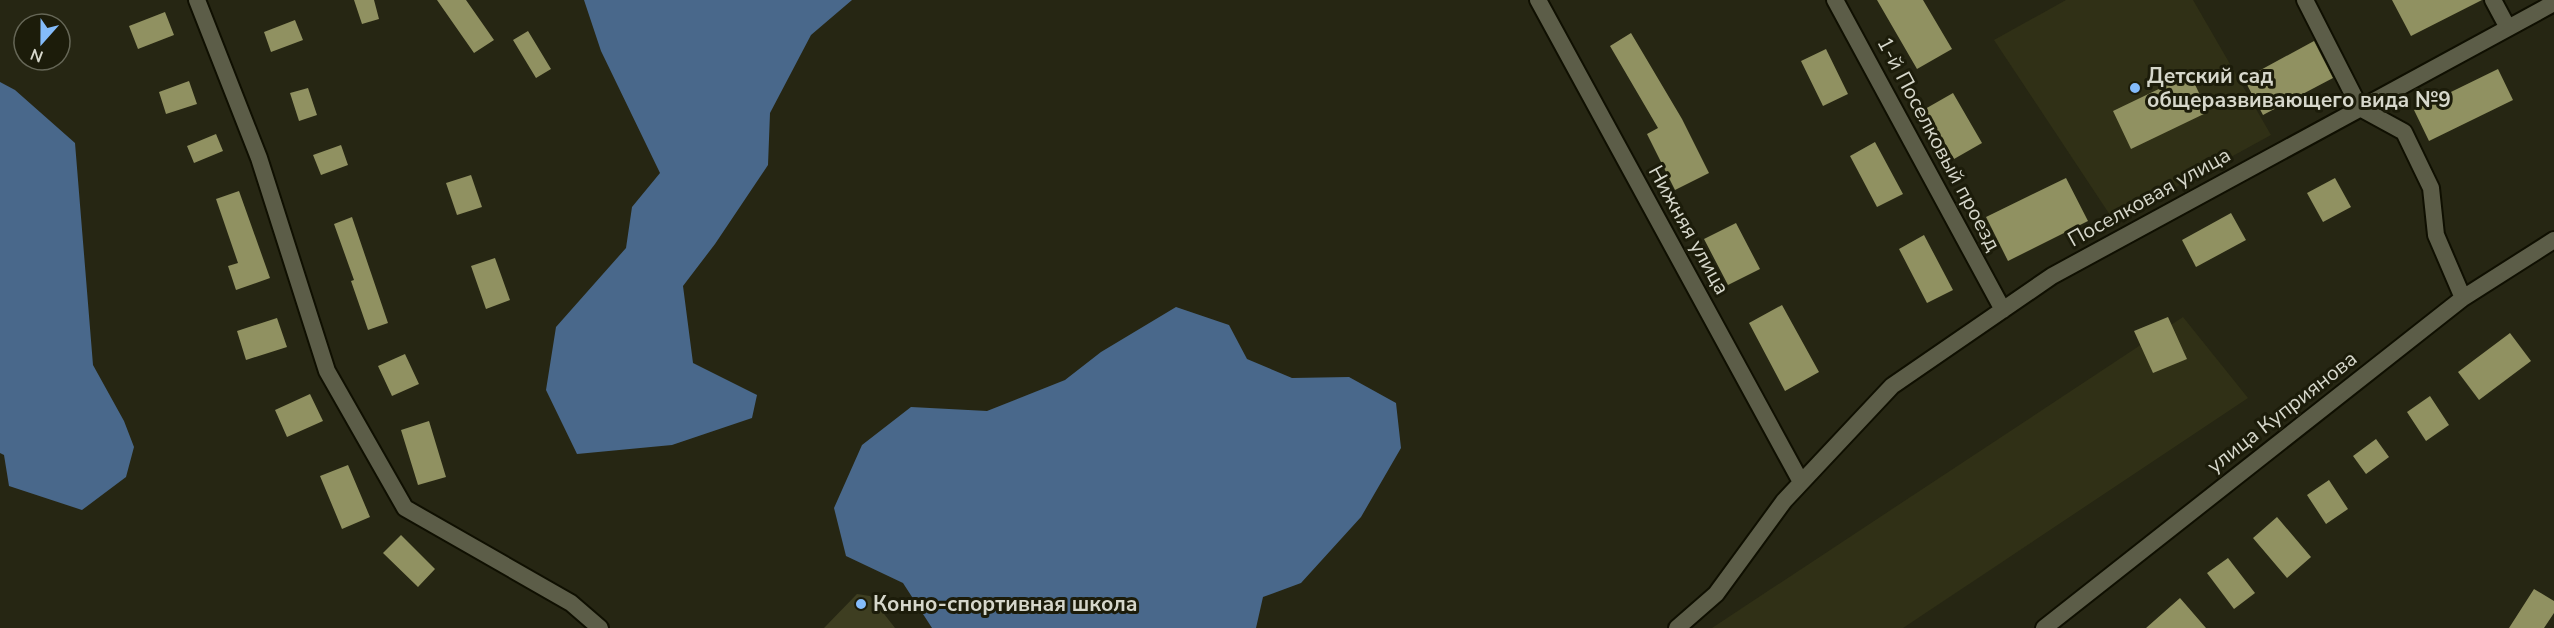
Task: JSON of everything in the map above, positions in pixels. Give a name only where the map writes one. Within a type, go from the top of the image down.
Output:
[{"type":"street","points":[[197,0],[259,158],[327,371],[405,508],[571,603],[600,628]]},
{"type":"street","name":"Нижняя улица","points":[[1538,0],[1802,482]]},
{"type":"street","name":"1-й Поселковый проезд","points":[[1835,0],[2003,310]]},
{"type":"street","points":[[2305,0],[2360,108],[2403,132],[2431,188],[2436,235],[2463,298]]},
{"type":"street","points":[[2493,0],[2508,28]]},
{"type":"street","name":"Поселковая улица","points":[[1677,628],[1716,594],[1784,501],[1893,386],[2052,276],[2554,3]]},
{"type":"street","name":"улица Куприянова","points":[[2044,628],[2463,298],[2554,240]]},
{"type":"shaded area","name":"Детский сад общеразвивающего вида №9","points":[[2066,0],[2193,0],[2271,135],[2114,221],[1994,40]]},
{"type":"shaded area","points":[[2183,317],[2248,398],[1903,628],[1712,628]]},
{"type":"shaded area","name":"Конно-спортивная школа","points":[[857,594],[870,596],[895,628],[824,628]]},
{"type":"water","points":[[584,0],[852,0],[811,35],[770,113],[768,165],[715,244],[683,286],[693,363],[757,395],[752,418],[672,445],[577,454],[546,390],[556,327],[626,248],[632,207],[660,173],[601,51]]},
{"type":"water","points":[[0,82],[15,90],[75,143],[93,365],[124,421],[134,447],[126,477],[82,510],[9,486],[4,455],[0,453]]},
{"type":"water","points":[[1176,307],[1229,325],[1247,359],[1292,378],[1349,377],[1396,403],[1401,448],[1361,517],[1301,583],[1263,597],[1256,628],[932,628],[903,583],[846,556],[834,508],[862,445],[911,407],[987,411],[1065,380],[1101,352]]},
{"type":"building","points":[[354,0],[374,0],[379,19],[362,24]]},
{"type":"building","points":[[437,0],[466,0],[494,40],[474,53]]},
{"type":"building","points":[[1877,0],[1923,0],[1952,49],[1917,69]]},
{"type":"building","points":[[2392,0],[2482,0],[2411,36]]},
{"type":"building","points":[[165,12],[174,35],[138,49],[129,26]]},
{"type":"building","points":[[295,20],[303,40],[271,52],[264,32]]},
{"type":"building","points":[[528,31],[551,69],[536,78],[513,40]]},
{"type":"building","points":[[1631,33],[1682,119],[1709,173],[1675,190],[1647,134],[1658,128],[1610,46]]},
{"type":"building","points":[[2314,41],[2333,78],[2263,115],[2244,79]]},
{"type":"building","points":[[1826,49],[1848,94],[1823,106],[1801,61]]},
{"type":"building","points":[[2498,69],[2513,100],[2429,141],[2414,110]]},
{"type":"building","points":[[2190,74],[2208,112],[2131,149],[2113,111]]},
{"type":"building","points":[[189,81],[197,104],[166,114],[159,92]]},
{"type":"building","points":[[308,88],[317,115],[299,121],[290,93]]},
{"type":"building","points":[[1953,93],[1982,143],[1954,159],[1925,109]]},
{"type":"building","points":[[216,134],[223,151],[194,163],[187,146]]},
{"type":"building","points":[[1875,142],[1903,194],[1877,207],[1850,156]]},
{"type":"building","points":[[341,145],[348,165],[321,175],[313,155]]},
{"type":"building","points":[[471,175],[482,207],[457,215],[446,183]]},
{"type":"building","points":[[2066,178],[2088,221],[2008,261],[1986,217]]},
{"type":"building","points":[[2335,178],[2351,207],[2323,222],[2307,193]]},
{"type":"building","points":[[239,191],[270,278],[236,290],[228,266],[238,263],[216,199]]},
{"type":"building","points":[[2231,213],[2246,240],[2196,267],[2182,240]]},
{"type":"building","points":[[352,217],[388,323],[368,330],[351,281],[354,280],[334,224]]},
{"type":"building","points":[[1736,223],[1760,269],[1728,285],[1704,239]]},
{"type":"building","points":[[1924,235],[1953,290],[1927,303],[1899,249]]},
{"type":"building","points":[[495,258],[510,300],[486,309],[471,266]]},
{"type":"building","points":[[1782,305],[1819,372],[1785,391],[1749,323]]},
{"type":"building","points":[[2168,317],[2187,359],[2153,373],[2134,331]]},
{"type":"building","points":[[277,318],[287,347],[246,360],[237,331]]},
{"type":"building","points":[[2510,333],[2531,361],[2479,400],[2458,372]]},
{"type":"building","points":[[405,354],[419,384],[392,396],[378,366]]},
{"type":"building","points":[[310,394],[323,421],[287,437],[275,410]]},
{"type":"building","points":[[2430,396],[2449,425],[2426,441],[2407,412]]},
{"type":"building","points":[[429,421],[446,477],[418,485],[401,430]]},
{"type":"building","points":[[2376,439],[2389,457],[2366,474],[2353,456]]},
{"type":"building","points":[[348,465],[370,517],[342,529],[320,476]]},
{"type":"building","points":[[2329,480],[2348,509],[2326,524],[2307,495]]},
{"type":"building","points":[[2277,517],[2311,557],[2287,578],[2253,538]]},
{"type":"building","points":[[401,535],[435,569],[418,587],[383,553]]},
{"type":"building","points":[[2228,558],[2255,593],[2234,609],[2207,573]]},
{"type":"building","points":[[2534,589],[2554,601],[2554,613],[2544,628],[2509,628]]},
{"type":"building","points":[[2180,598],[2206,628],[2146,628]]},
{"type":"place","name":"Детский сад общеразвивающего вида №9","points":[[2135,88]]},
{"type":"place","name":"Конно-спортивная школа","points":[[861,604]]}]
